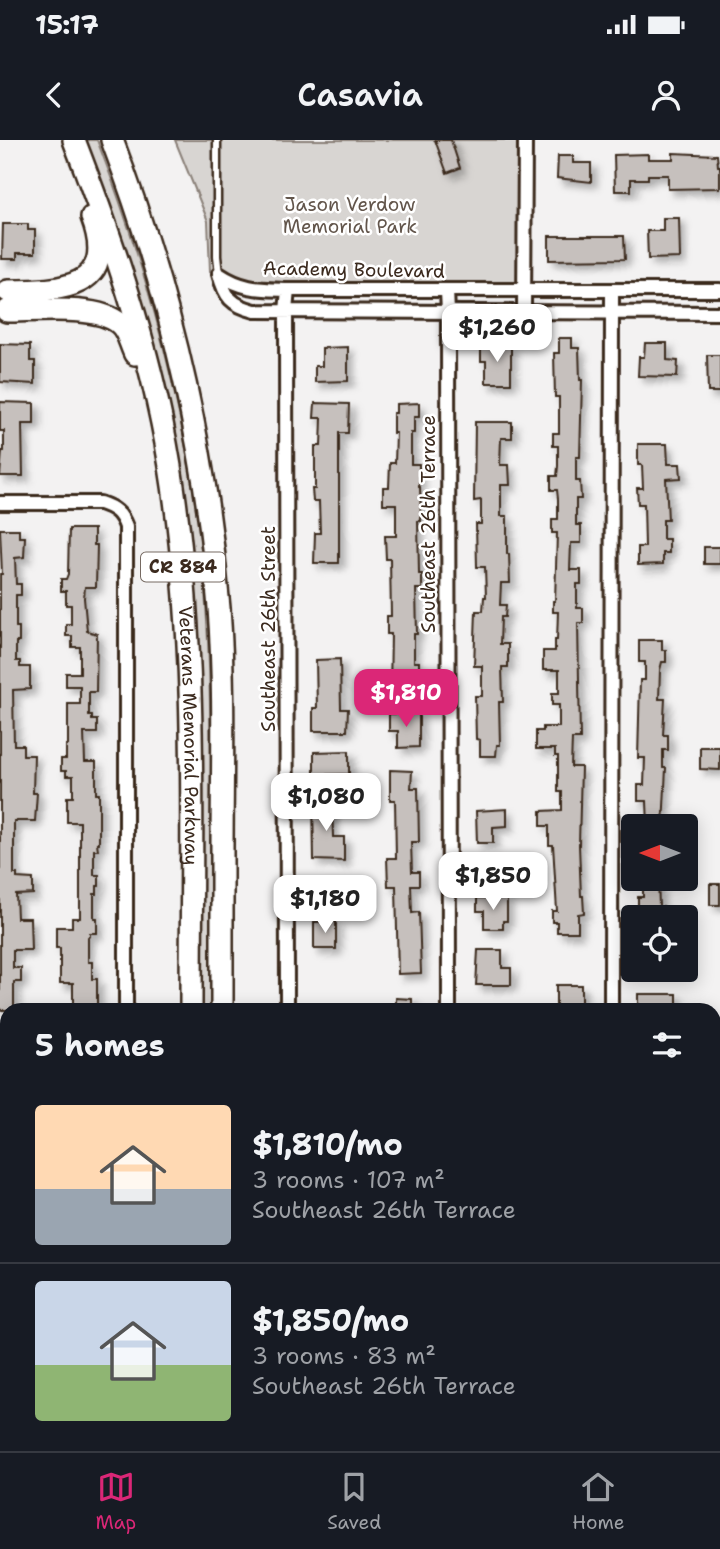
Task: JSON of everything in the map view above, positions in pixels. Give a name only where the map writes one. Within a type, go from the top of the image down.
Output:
[{"type":"highway","points":[[4,301],[71,286],[89,274],[98,256],[97,232],[62,140]]},
{"type":"highway","name":"Veterans Memorial Parkway","points":[[74,140],[120,262],[156,399],[173,484],[187,607],[191,775],[191,1003]]},
{"type":"highway","name":"Veterans Memorial Parkway","points":[[112,140],[164,295],[185,377],[205,486],[216,573],[222,664],[223,1003]]},
{"type":"highway","points":[[4,301],[111,318],[126,332],[156,399]]},
{"type":"street","points":[[524,312],[525,140]]},
{"type":"street","name":"Academy Boulevard","points":[[219,274],[235,285],[250,289],[720,290]]},
{"type":"street","points":[[219,274],[224,295],[241,308],[255,311],[720,313]]},
{"type":"street","name":"Southeast 26th Street","points":[[287,1003],[288,290]]},
{"type":"street","points":[[611,1003],[612,290]]},
{"type":"street","name":"Southeast 26th Terrace","points":[[446,291],[449,312],[449,1003]]},
{"type":"street","points":[[0,503],[100,503],[113,507],[122,515],[126,527],[126,1003]]},
{"type":"lane","points":[[217,140],[219,274]]},
{"type":"green space","points":[[85,140],[97,140],[132,238],[161,336],[193,488],[203,567],[208,652],[211,1003],[199,1003],[199,691],[135,280]]},
{"type":"green space","name":"Jason Verdow Memorial Park","points":[[175,140],[525,140],[524,291],[288,290],[210,271],[208,221]]},
{"type":"building","points":[[435,140],[451,140],[460,168],[447,173]]},
{"type":"building","points":[[673,153],[717,155],[720,188],[668,189],[668,175],[648,175],[648,179],[631,179],[631,191],[615,191],[614,155],[648,154],[648,159],[673,159]]},
{"type":"building","points":[[558,156],[573,156],[573,163],[591,163],[591,182],[557,178]]},
{"type":"building","points":[[663,218],[679,218],[680,258],[648,259],[647,231],[663,231]]},
{"type":"building","points":[[3,224],[28,224],[28,230],[35,230],[35,253],[17,253],[17,259],[2,259]]},
{"type":"building","points":[[549,236],[624,236],[625,259],[549,260]]},
{"type":"building","points":[[559,338],[572,338],[572,348],[579,348],[582,380],[580,457],[576,457],[576,481],[580,481],[581,499],[576,499],[576,525],[581,525],[581,543],[571,543],[570,570],[581,570],[581,584],[577,584],[577,608],[583,608],[583,623],[578,623],[580,739],[572,739],[571,767],[581,767],[579,845],[584,913],[578,914],[578,932],[557,932],[557,922],[552,922],[552,911],[557,911],[553,845],[549,845],[549,826],[541,826],[541,811],[562,810],[562,792],[558,792],[558,756],[555,756],[555,749],[536,749],[536,731],[543,731],[543,727],[559,727],[559,705],[552,705],[552,693],[559,693],[559,670],[543,670],[543,651],[555,651],[557,640],[558,612],[553,612],[553,601],[557,533],[552,533],[552,519],[558,519],[558,499],[557,490],[551,490],[551,476],[557,476],[558,466],[558,446],[553,446],[553,433],[559,433],[559,397],[555,397],[554,353],[559,353]]},
{"type":"building","points":[[645,343],[667,343],[667,360],[678,361],[677,377],[638,376],[639,357],[644,357]]},
{"type":"building","points":[[0,344],[30,345],[30,361],[35,361],[35,384],[0,382]]},
{"type":"building","points":[[481,346],[511,346],[511,383],[486,383],[486,361],[481,361]]},
{"type":"building","points":[[348,347],[348,381],[315,382],[315,366],[322,366],[322,348]]},
{"type":"building","points":[[707,355],[720,355],[720,392],[708,392]]},
{"type":"building","points":[[0,402],[34,403],[34,424],[22,424],[23,476],[0,476],[4,431],[0,431]]},
{"type":"building","points":[[315,403],[349,404],[348,433],[339,433],[339,563],[314,563],[315,533],[320,533],[319,501],[313,501],[312,489],[315,489],[315,446],[321,446],[322,418],[314,418]]},
{"type":"building","points":[[419,403],[419,417],[414,417],[414,433],[411,433],[411,464],[419,464],[420,487],[419,574],[422,574],[422,589],[416,589],[417,634],[414,634],[414,662],[419,662],[419,675],[412,675],[412,692],[390,692],[391,634],[387,634],[387,616],[391,616],[390,559],[386,559],[385,536],[396,536],[396,504],[383,504],[383,487],[389,487],[390,463],[395,463],[396,433],[393,433],[393,413],[396,413],[396,404]]},
{"type":"building","points":[[475,422],[512,422],[512,438],[501,438],[500,465],[509,465],[510,485],[501,485],[501,516],[507,516],[510,583],[501,583],[500,605],[506,605],[505,617],[501,617],[500,644],[508,644],[508,667],[502,667],[503,702],[499,702],[500,745],[497,745],[496,756],[480,756],[480,740],[476,739],[475,696],[482,696],[482,666],[474,666],[476,611],[483,611],[486,597],[485,567],[477,567],[476,524],[481,524],[481,500],[474,501]]},
{"type":"building","points":[[638,444],[667,444],[668,464],[680,464],[681,478],[666,479],[668,520],[663,520],[663,539],[669,539],[669,553],[663,553],[663,564],[638,565],[638,547],[645,547],[644,504],[638,504],[637,488],[643,488],[642,465],[638,465]]},
{"type":"building","points":[[0,529],[19,529],[19,537],[25,537],[24,557],[15,558],[16,584],[21,584],[21,595],[16,595],[19,642],[16,642],[16,661],[20,661],[20,667],[30,667],[30,689],[13,690],[14,745],[23,745],[23,755],[34,755],[33,793],[37,793],[35,821],[14,821],[14,874],[17,874],[17,878],[33,879],[33,894],[16,895],[17,918],[30,918],[31,950],[13,950],[13,968],[21,968],[21,982],[14,982],[14,1003],[0,1003]]},
{"type":"building","points":[[69,529],[94,529],[94,545],[97,545],[96,587],[85,587],[84,598],[87,631],[97,634],[96,692],[89,692],[89,716],[92,716],[92,720],[97,720],[97,733],[84,733],[85,762],[96,762],[96,794],[99,794],[99,843],[98,850],[94,850],[94,875],[99,875],[97,894],[94,894],[97,933],[90,933],[88,937],[88,962],[92,962],[92,979],[97,979],[97,1003],[73,1003],[73,983],[60,983],[60,948],[56,948],[56,927],[72,927],[72,918],[80,918],[80,822],[67,822],[67,797],[73,797],[73,776],[66,776],[66,771],[61,771],[61,759],[66,759],[68,745],[68,704],[80,704],[80,686],[66,686],[66,673],[80,673],[80,647],[72,647],[72,636],[66,636],[66,624],[71,624],[71,605],[66,605],[66,591],[61,591],[61,579],[66,579]]},
{"type":"building","points":[[704,547],[720,547],[720,564],[704,564]]},
{"type":"building","points":[[639,640],[662,640],[662,650],[666,650],[666,662],[662,662],[660,670],[659,699],[665,699],[663,735],[668,735],[668,750],[663,750],[663,768],[666,768],[664,814],[648,814],[647,801],[638,801],[638,785],[644,785],[645,758],[638,758],[640,680],[645,680],[645,662],[639,662]]},
{"type":"building","points":[[340,659],[341,709],[348,709],[347,731],[313,731],[313,708],[317,708],[316,660]]},
{"type":"building","points":[[419,713],[419,747],[398,748],[398,731],[389,731],[389,714]]},
{"type":"building","points":[[700,747],[720,747],[720,770],[700,769]]},
{"type":"building","points":[[349,751],[349,774],[314,775],[314,752]]},
{"type":"building","points":[[390,770],[412,771],[411,788],[418,788],[419,842],[411,842],[412,872],[419,872],[419,885],[411,885],[412,913],[419,912],[421,973],[398,974],[396,886],[388,886],[387,858],[396,858],[395,800],[390,800]]},
{"type":"building","points":[[313,799],[332,799],[333,837],[344,837],[344,861],[314,860]]},
{"type":"building","points":[[507,809],[507,826],[493,827],[493,843],[477,843],[476,811]]},
{"type":"building","points":[[313,881],[336,881],[335,904],[312,903]]},
{"type":"building","points":[[710,884],[720,884],[720,905],[710,905]]},
{"type":"building","points":[[643,891],[658,891],[659,905],[638,905],[638,897],[643,897]]},
{"type":"building","points":[[477,898],[507,898],[507,921],[503,921],[503,929],[484,929],[484,911],[477,911]]},
{"type":"building","points":[[336,921],[336,949],[314,949],[314,922]]},
{"type":"building","points":[[478,950],[502,950],[502,968],[511,968],[511,985],[476,985]]},
{"type":"building","points":[[556,985],[581,985],[581,1003],[556,1003]]},
{"type":"building","points":[[638,994],[677,994],[677,1003],[638,1003]]},
{"type":"building","points":[[396,998],[412,999],[412,1003],[396,1003]]}]
